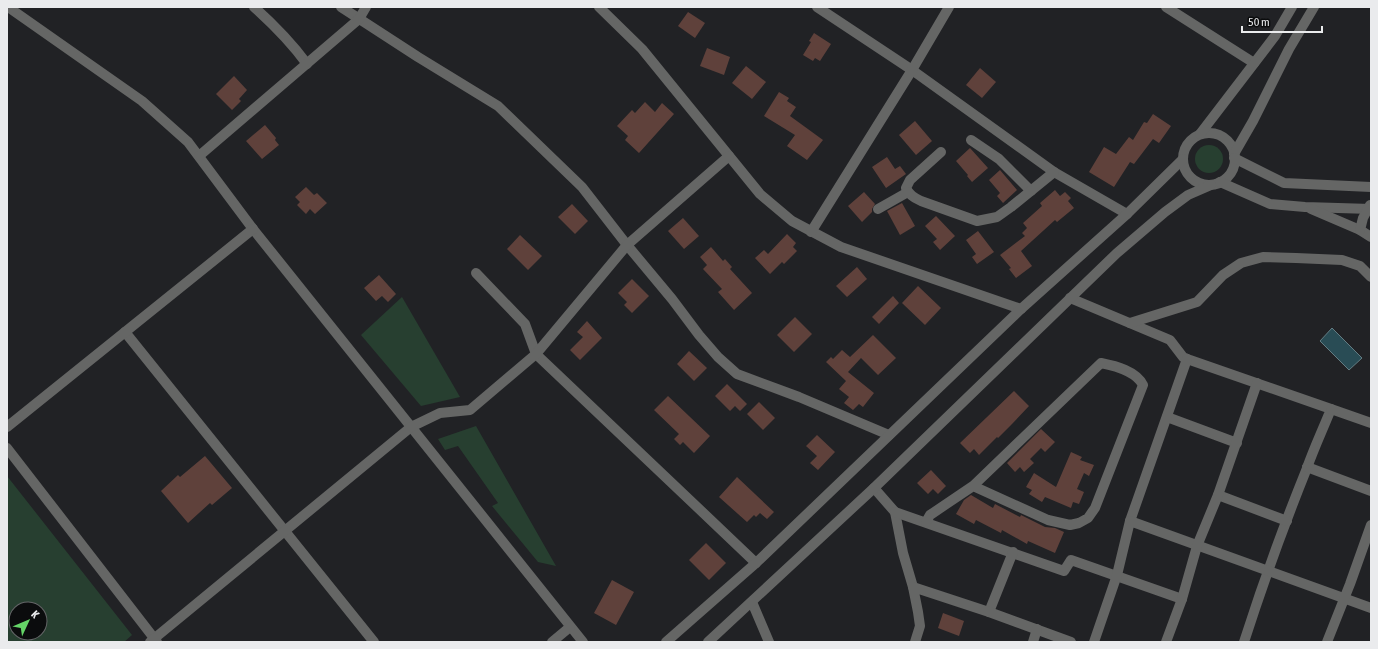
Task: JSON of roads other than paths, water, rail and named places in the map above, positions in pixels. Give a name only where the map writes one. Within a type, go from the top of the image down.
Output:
[{"type":"street","points":[[8,7],[142,101],[188,142],[253,229],[583,642]]},
{"type":"street","points":[[254,7],[277,27],[292,43],[308,64]]},
{"type":"street","points":[[341,7],[498,106],[582,187],[626,245],[672,299],[699,335],[718,357],[737,374],[799,397],[889,435]]},
{"type":"street","points":[[199,156],[359,19],[366,7]]},
{"type":"street","points":[[599,7],[642,49],[760,194],[792,222],[841,247],[1021,309]]},
{"type":"street","points":[[817,7],[912,70],[1054,172],[1127,214]]},
{"type":"street","points":[[811,232],[912,70],[949,7]]},
{"type":"street","points":[[1166,7],[1254,64]]},
{"type":"street","points":[[1292,7],[1275,36],[1254,64],[1200,134],[1187,144],[1184,151],[1184,168],[1195,181],[1203,184],[1216,183],[1270,204],[1306,207],[1370,207]]},
{"type":"street","points":[[1234,156],[1289,49],[1314,7]]},
{"type":"street","points":[[708,642],[874,488],[1117,253],[1165,212],[1188,195],[1227,177],[1232,170],[1234,162],[1231,145],[1225,138],[1217,134],[1200,134]]},
{"type":"street","points":[[971,140],[999,159],[1031,191]]},
{"type":"street","points":[[941,152],[910,180],[906,188],[908,192],[913,198],[977,221],[997,217],[1054,172]]},
{"type":"street","points":[[7,448],[153,641],[411,427],[440,413],[470,410],[536,354],[626,245],[729,156]]},
{"type":"street","points":[[1234,156],[1284,183],[1371,187]]},
{"type":"street","points":[[666,642],[756,563],[1021,309],[1127,214],[1183,159]]},
{"type":"street","points":[[878,209],[908,192]]},
{"type":"street","points":[[1306,207],[1360,230],[1371,237]]},
{"type":"street","points":[[1360,230],[1363,218],[1370,207]]},
{"type":"street","points":[[7,427],[253,229]]},
{"type":"street","points":[[1130,323],[1197,302],[1223,274],[1241,263],[1263,257],[1342,260],[1360,266],[1371,277]]},
{"type":"street","points":[[476,273],[525,324],[536,354],[756,563]]},
{"type":"street","points":[[1070,298],[1170,340],[1183,356],[1187,358],[1371,423]]},
{"type":"street","points":[[125,332],[374,642]]},
{"type":"street","points":[[1094,642],[1117,575],[1130,521],[1187,358]]},
{"type":"street","points":[[926,522],[930,515],[974,486],[1101,363],[1132,373],[1140,379],[1143,385],[1096,508],[1088,518],[1079,523],[1070,525],[1048,520],[974,486]]},
{"type":"street","points":[[1166,642],[1182,599],[1197,546],[1218,495],[1257,383]]},
{"type":"street","points":[[1244,642],[1267,571],[1277,550],[1307,467],[1331,408]]},
{"type":"street","points":[[1167,417],[1237,443]]},
{"type":"street","points":[[1307,467],[1371,491]]},
{"type":"street","points":[[874,488],[895,512],[903,553],[913,587],[918,612],[920,626],[916,642]]},
{"type":"street","points":[[1218,495],[1287,521]]},
{"type":"street","points":[[895,512],[1064,571],[1071,560],[1182,599]]},
{"type":"street","points":[[1130,521],[1371,608]]},
{"type":"street","points":[[1327,642],[1345,599],[1371,525]]},
{"type":"street","points":[[989,612],[1013,552]]},
{"type":"street","points":[[913,587],[989,612],[1071,642]]},
{"type":"street","points":[[752,602],[769,642]]},
{"type":"street","points":[[552,642],[570,627]]},
{"type":"street","points":[[1033,642],[1037,629]]},
{"type":"water","points":[[1332,328],[1362,358],[1349,370],[1320,341]]}]
